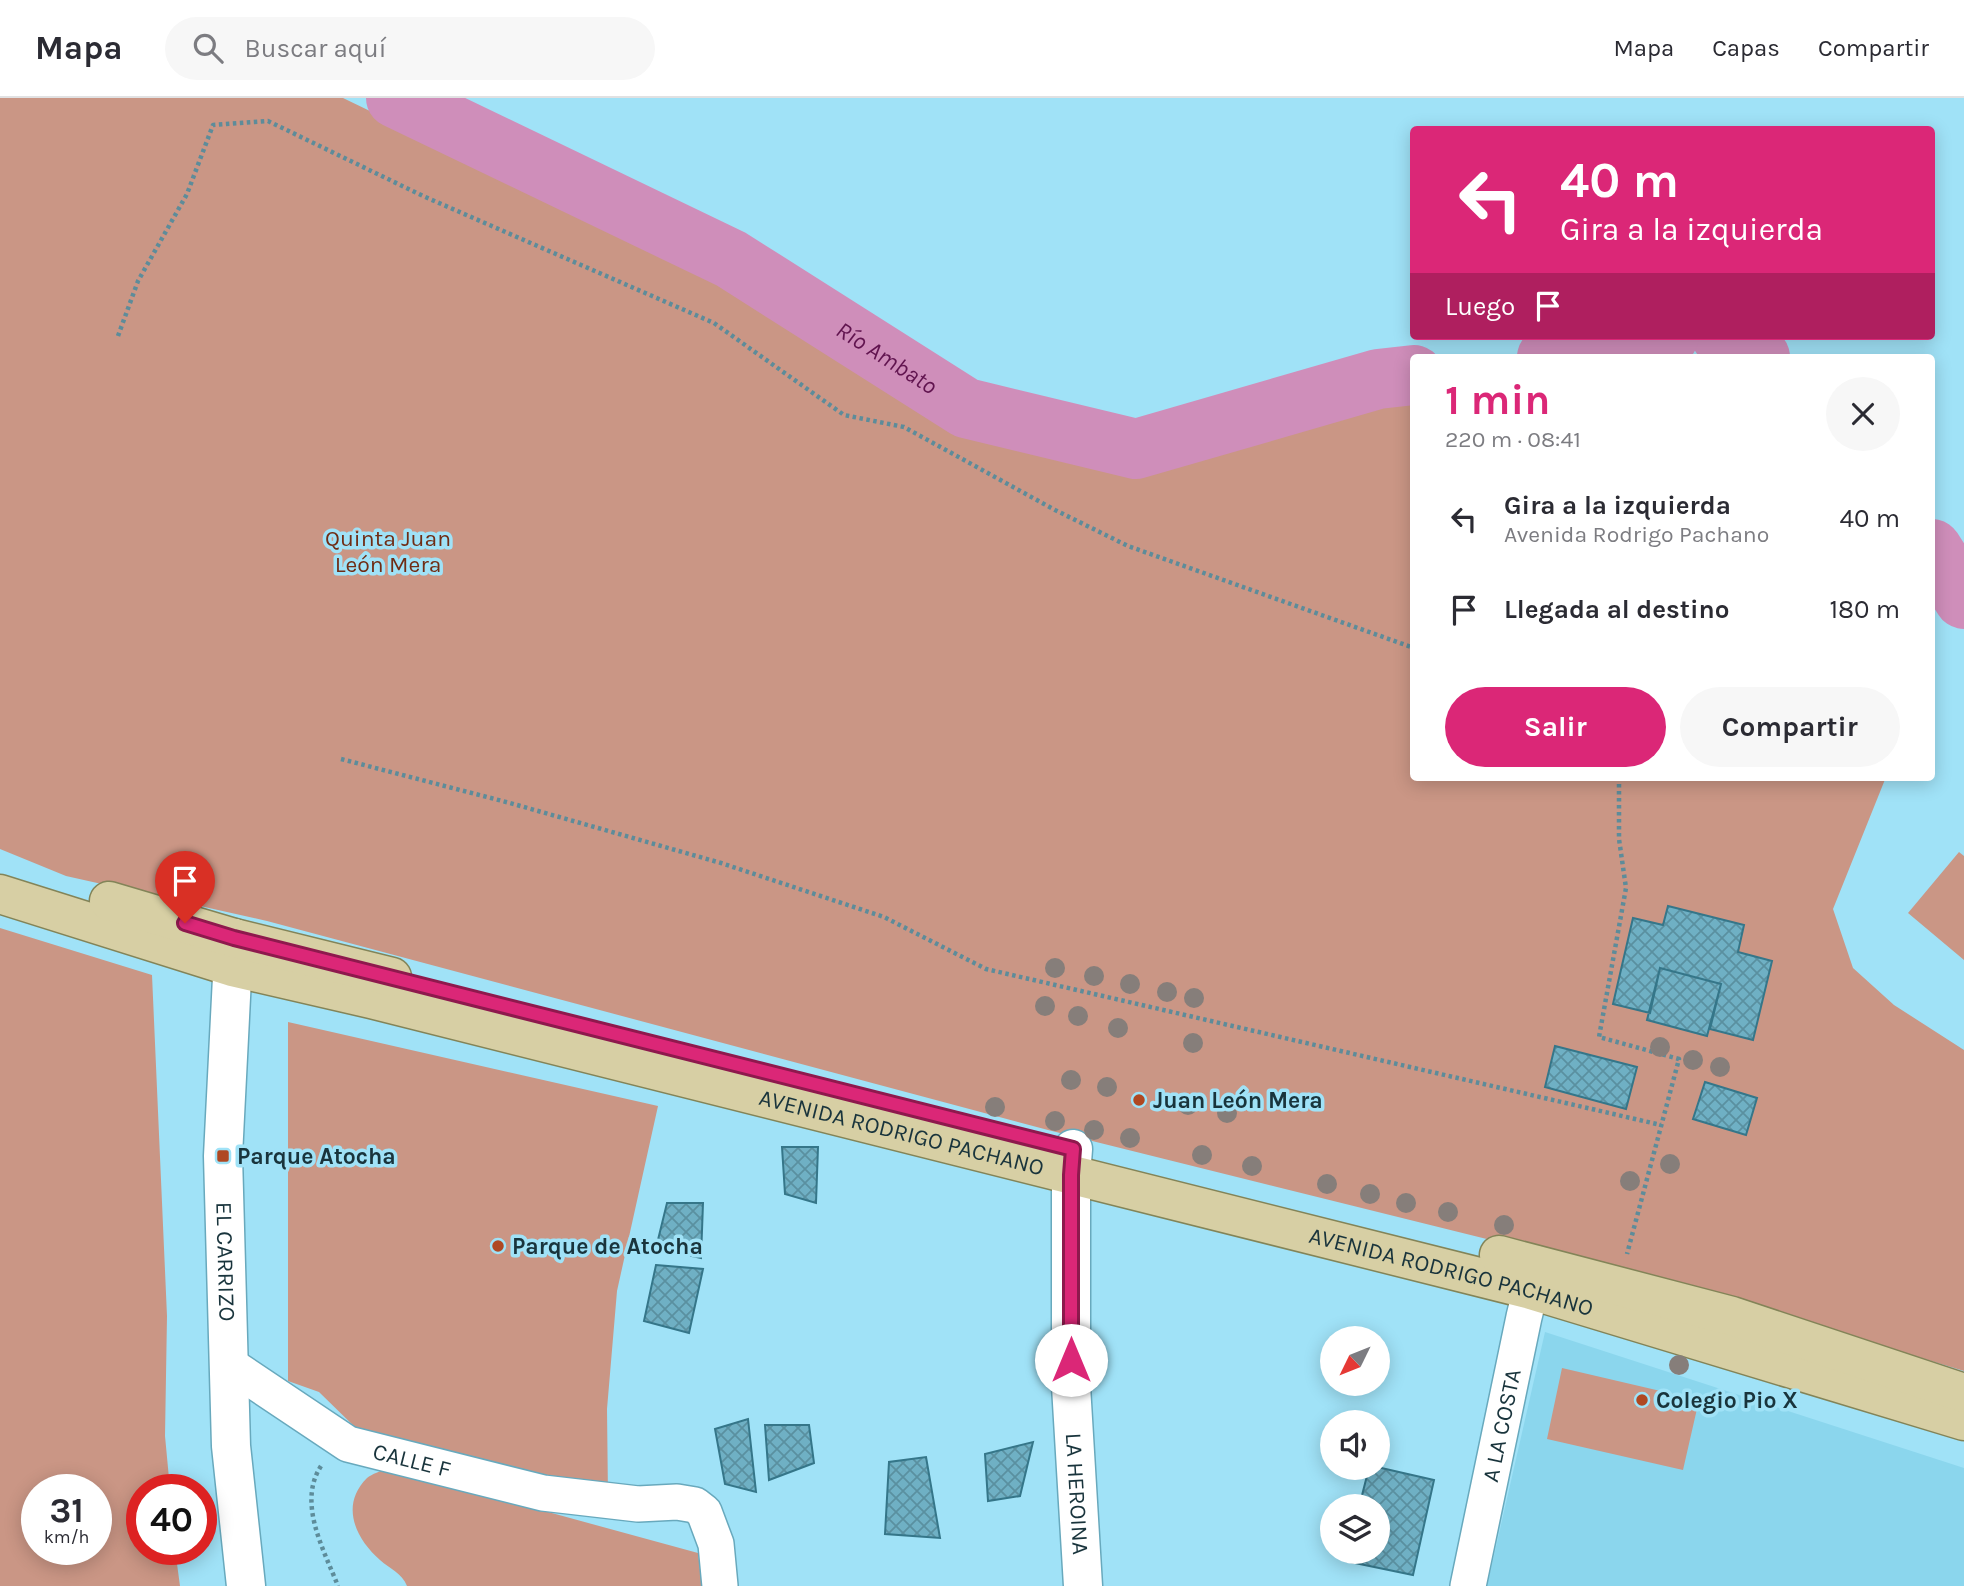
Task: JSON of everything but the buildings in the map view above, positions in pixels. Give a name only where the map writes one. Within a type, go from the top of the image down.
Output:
[{"type":"main road","name":"AVENIDA RODRIGO PACHANO","points":[[0,866],[233,953],[398,1006],[1072,1162],[1534,1277],[1732,1316],[1964,1393]]},
{"type":"main road","name":"AVENIDA RODRIGO PACHANO","points":[[0,894],[233,953]]},
{"type":"main road","name":"AVENIDA RODRIGO PACHANO","points":[[1534,1277],[1964,1421]]},
{"type":"street","name":"EL CARRIZO","points":[[233,953],[223,1156],[231,1446],[246,1586]]},
{"type":"street","name":"LA HEROINA","points":[[1072,1162],[1071,1386],[1083,1586]]},
{"type":"street","name":"A LA COSTA","points":[[1468,1586],[1534,1277]]},
{"type":"street","points":[[230,1365],[348,1444]]},
{"type":"street","name":"CALLE F","points":[[348,1444],[543,1493],[638,1504],[677,1502],[695,1505],[704,1512],[716,1544],[720,1586]]},
{"type":"path","points":[[118,336],[138,281],[187,194],[213,125],[268,121],[423,196],[714,323],[844,415],[904,427],[1055,510],[1128,546],[1410,647]]},
{"type":"path","points":[[341,759],[510,803],[721,863],[884,917],[986,969],[1661,1125]]},
{"type":"path","points":[[1619,781],[1619,839],[1626,888],[1599,1037],[1679,1059],[1626,1258]]},
{"type":"path","name":"CALLE F","points":[[338,1586],[314,1523],[310,1495],[315,1476],[328,1455],[348,1444]]},
{"type":"shaded area","name":"Colegio Pio X","points":[[1545,1332],[1964,1468],[1964,1586],[1487,1586]]},
{"type":"green space","name":"Quinta Juan León Mera","points":[[0,98],[343,98],[720,280],[957,429],[1137,472],[1383,402],[1410,398],[1410,781],[1884,781],[1833,909],[1853,968],[1894,1005],[1964,1050],[1964,1371],[1732,1300],[1048,1130],[267,921],[66,876],[0,849]]},
{"type":"green space","points":[[1959,852],[1964,856],[1964,960],[1908,913]]},
{"type":"green space","points":[[0,928],[152,975],[167,1316],[165,1436],[169,1474],[126,1474],[126,1565],[177,1565],[180,1586],[0,1586]]},
{"type":"green space","points":[[288,1022],[658,1106],[617,1291],[607,1409],[608,1498],[362,1434],[319,1392],[288,1381]]},
{"type":"green space","points":[[1562,1368],[1699,1400],[1683,1470],[1547,1439]]},
{"type":"green space","points":[[387,1468],[698,1553],[702,1586],[407,1586],[399,1574],[371,1551],[354,1521],[354,1499],[359,1488],[367,1478]]},
{"type":"waterway","name":"Río Ambato","points":[[396,98],[731,259],[966,408],[1136,449],[1378,379],[1410,375]]},
{"type":"waterway","name":"Río Ambato","points":[[1564,354],[1646,340]]},
{"type":"waterway","name":"Río Ambato","points":[[1728,340],[1754,354]]},
{"type":"waterway","name":"Río Ambato","points":[[1935,554],[1964,599]]},
{"type":"place","name":"Juan León Mera","points":[[1139,1100]]},
{"type":"place","name":"Parque Atocha","points":[[223,1156]]},
{"type":"place","name":"Parque de Atocha","points":[[498,1246]]},
{"type":"place","name":"Colegio Pio X","points":[[1642,1400]]},
{"type":"route","points":[[185,923],[234,938],[1073,1149],[1071,1360]]}]
